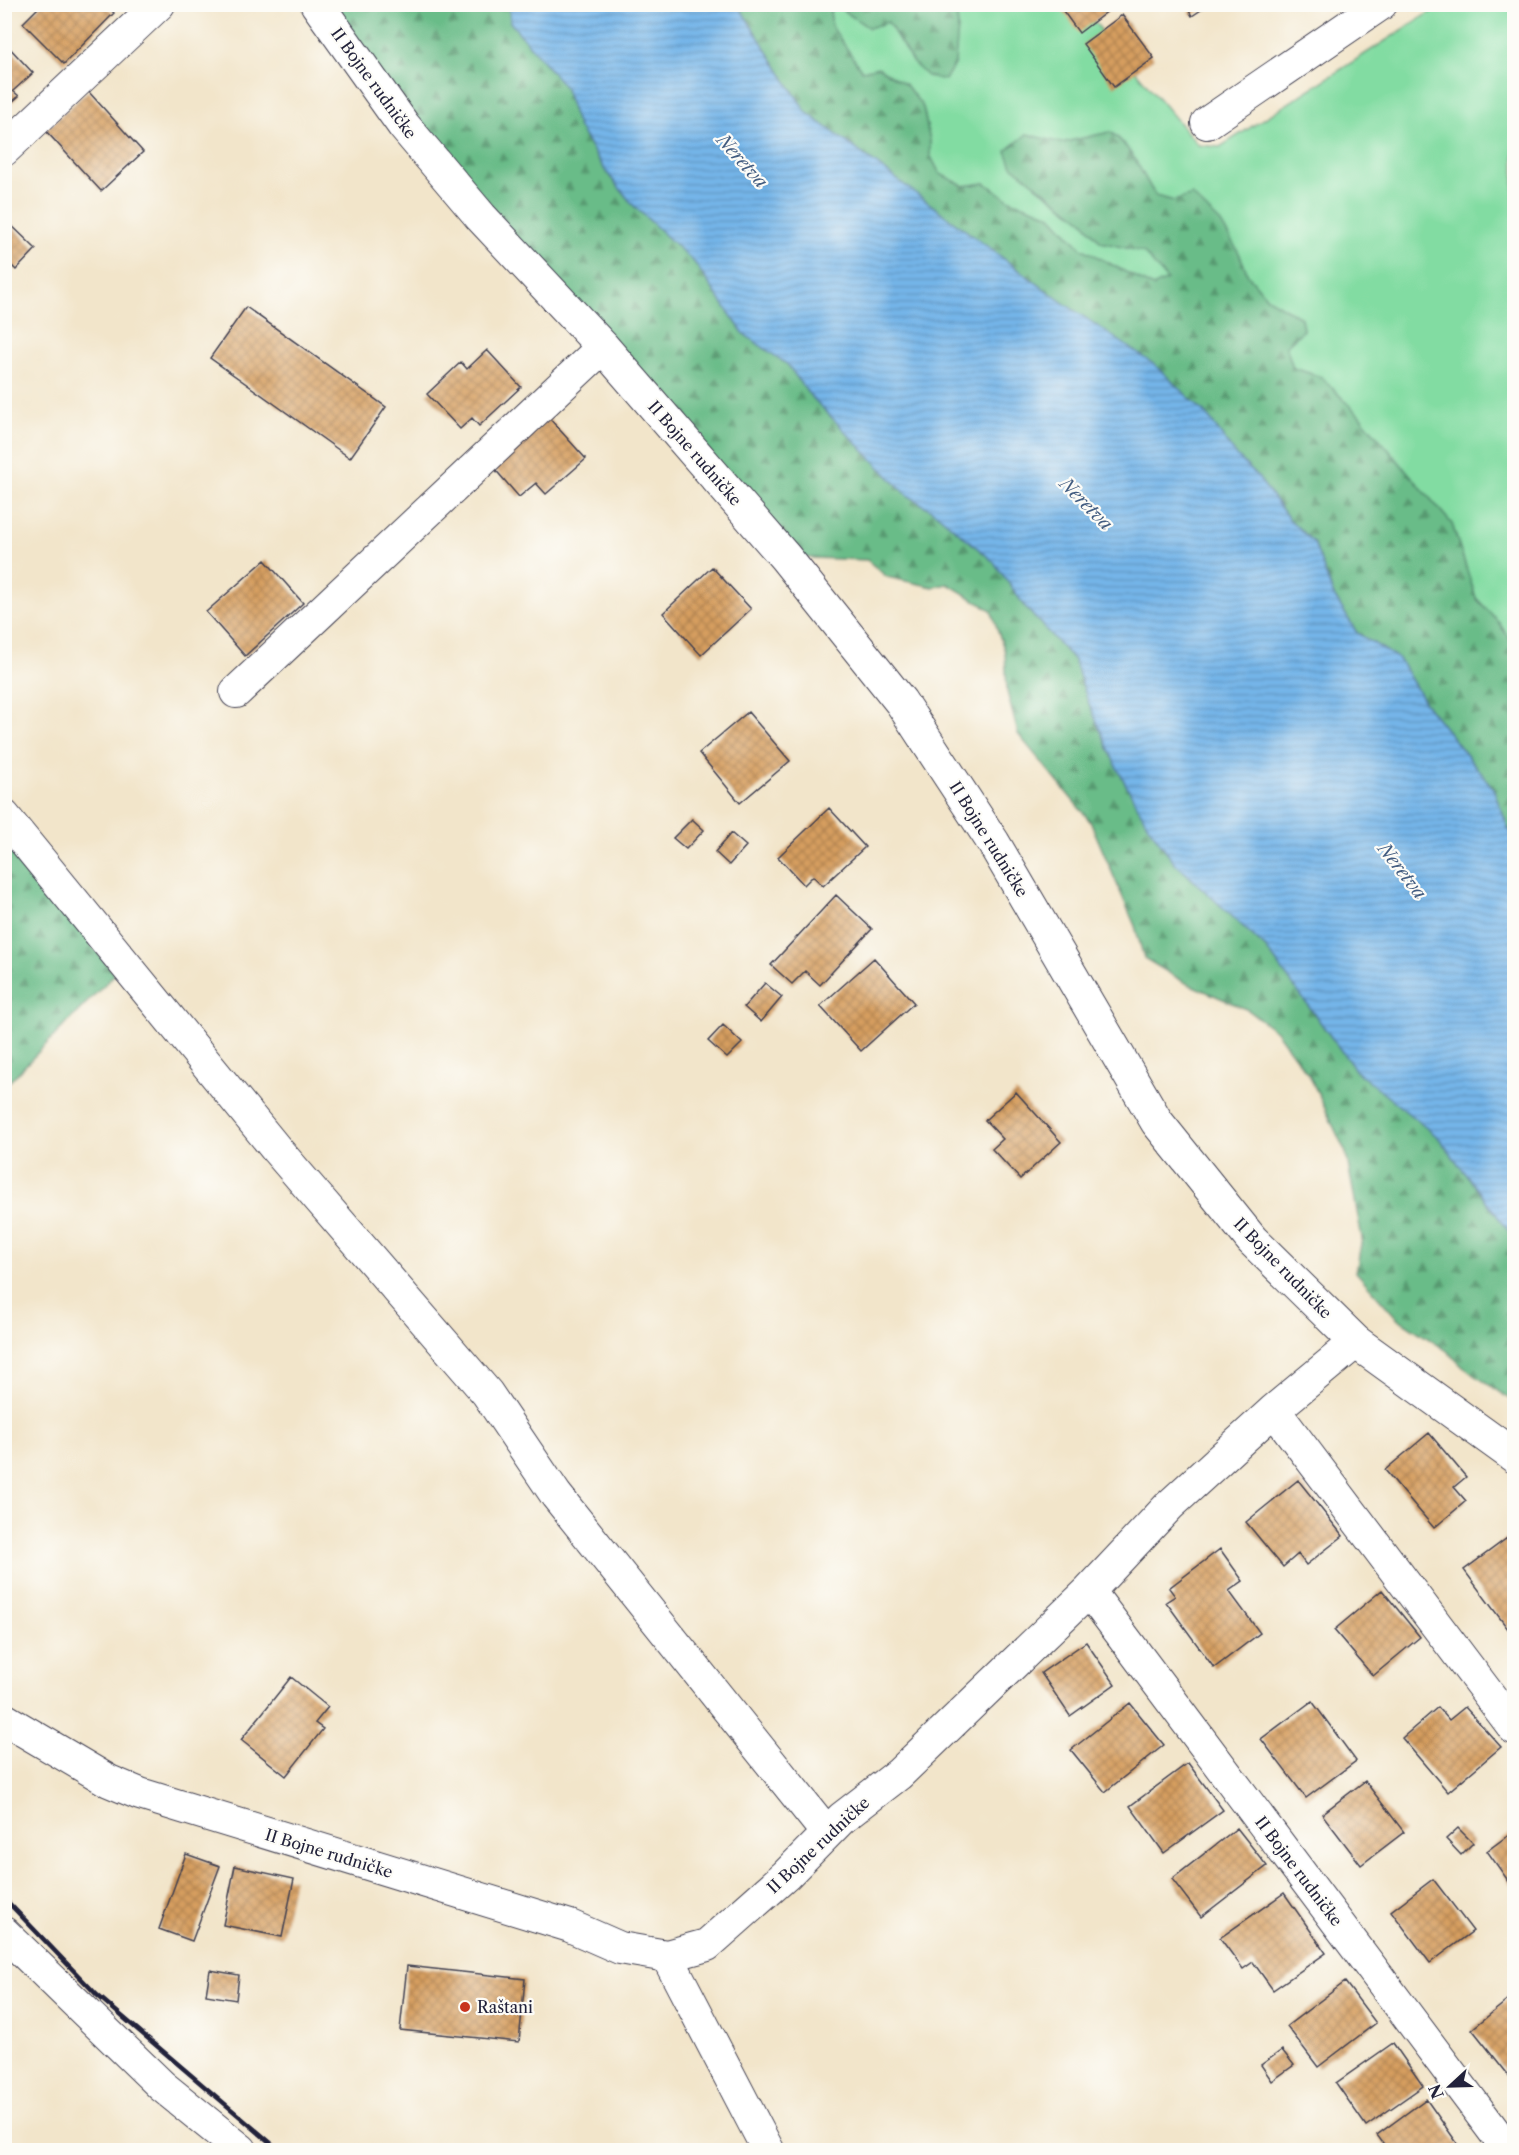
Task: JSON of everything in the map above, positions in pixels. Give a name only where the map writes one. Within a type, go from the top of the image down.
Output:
[{"type":"street","points":[[4,150],[159,4]]},
{"type":"street","name":"II Bojne rudničke","points":[[317,4],[412,135],[481,217],[603,346],[784,557],[901,702],[993,842],[1157,1122],[1252,1240],[1356,1342],[1515,1456]]},
{"type":"street","points":[[1207,123],[1381,4]]},
{"type":"street","points":[[236,692],[603,346]]},
{"type":"street","points":[[4,816],[277,1150],[487,1394],[556,1495],[827,1833]]},
{"type":"street","name":"II Bojne rudničke","points":[[4,1719],[109,1781],[140,1794],[570,1926],[620,1948],[667,1956],[707,1945],[786,1875],[842,1818],[899,1774],[1089,1591],[1169,1506],[1274,1410],[1356,1342]]},
{"type":"street","points":[[1274,1410],[1515,1728]]},
{"type":"street","name":"II Bojne rudničke","points":[[1089,1591],[1508,2151]]},
{"type":"street","points":[[4,1933],[162,2086],[241,2151]]},
{"type":"street","points":[[667,1956],[768,2151]]},
{"type":"green space","points":[[317,5],[509,5],[510,22],[564,86],[578,126],[605,170],[633,205],[694,262],[744,334],[788,365],[808,393],[906,494],[936,513],[994,562],[1026,608],[1074,660],[1088,701],[1116,766],[1149,827],[1174,862],[1266,948],[1356,1071],[1439,1138],[1514,1238],[1514,1402],[1463,1367],[1446,1350],[1397,1318],[1356,1272],[1362,1238],[1346,1153],[1310,1077],[1276,1031],[1248,1010],[1184,982],[1144,958],[1135,926],[1090,821],[1018,734],[1007,692],[1005,652],[991,610],[948,584],[933,587],[887,577],[867,560],[785,557]]},
{"type":"green space","points":[[738,5],[956,5],[958,28],[955,63],[945,80],[927,76],[913,63],[888,22],[869,28],[837,6],[830,12],[832,27],[862,71],[878,67],[906,85],[923,107],[930,141],[930,155],[940,174],[964,186],[985,183],[1010,200],[1050,215],[1081,248],[1153,287],[1167,280],[1143,252],[1101,242],[1083,221],[1012,166],[1006,151],[1027,134],[1061,143],[1110,132],[1131,153],[1156,196],[1174,201],[1192,195],[1221,223],[1239,253],[1248,275],[1267,298],[1301,318],[1303,330],[1286,346],[1293,368],[1321,377],[1359,415],[1452,524],[1476,598],[1497,620],[1514,646],[1514,836],[1509,830],[1493,788],[1425,703],[1399,659],[1357,633],[1333,594],[1314,543],[1289,519],[1257,476],[1235,454],[1207,415],[1155,365],[1062,302],[806,112]]},
{"type":"green space","points":[[956,5],[1080,5],[1198,145],[1220,147],[1441,5],[1514,5],[1514,646],[1497,620],[1476,598],[1452,524],[1359,415],[1321,377],[1293,368],[1286,346],[1303,330],[1301,318],[1267,298],[1248,275],[1239,253],[1174,201],[1156,196],[1131,153],[1118,138],[1110,132],[1061,143],[1027,134],[1036,186],[1083,221],[1101,242],[1143,251],[1168,280],[1153,287],[1081,248],[1050,215],[1010,200],[985,183],[964,186],[940,174],[930,155],[930,141],[923,107],[906,85],[862,71],[832,27],[830,11],[836,6],[869,28],[888,22],[913,63],[958,28]]},
{"type":"green space","points":[[4,834],[115,974],[5,1086],[4,1086]]},
{"type":"water","name":"Neretva","points":[[509,5],[738,5],[806,112],[1062,302],[1155,365],[1207,415],[1235,454],[1257,476],[1289,519],[1314,543],[1333,594],[1357,633],[1399,659],[1425,703],[1493,788],[1509,830],[1514,836],[1514,1238],[1439,1138],[1356,1071],[1266,948],[1174,862],[1149,827],[1116,766],[1088,701],[1074,660],[1026,608],[994,562],[936,513],[906,494],[808,393],[788,365],[744,334],[694,262],[633,205],[605,170],[578,126],[564,86],[510,22]]},
{"type":"building","points":[[42,4],[105,4],[114,13],[64,64],[23,23]]},
{"type":"building","points":[[1058,4],[1117,4],[1079,33]]},
{"type":"building","points":[[1185,4],[1210,4],[1192,16]]},
{"type":"building","points":[[1122,15],[1154,58],[1114,87],[1083,44]]},
{"type":"building","points":[[6,44],[33,73],[13,91],[19,96],[4,109],[4,45]]},
{"type":"building","points":[[88,91],[143,152],[101,191],[45,130]]},
{"type":"building","points":[[4,218],[36,249],[16,270],[4,258]]},
{"type":"building","points":[[246,307],[386,407],[350,458],[210,358]]},
{"type":"building","points":[[487,350],[521,387],[479,426],[472,418],[460,429],[427,394],[461,362],[467,369]]},
{"type":"building","points":[[549,418],[586,459],[546,494],[536,483],[519,497],[493,467]]},
{"type":"building","points":[[265,560],[303,603],[245,656],[206,612]]},
{"type":"building","points":[[712,567],[751,609],[701,655],[663,613]]},
{"type":"building","points":[[748,712],[790,761],[740,803],[699,753]]},
{"type":"building","points":[[829,808],[865,847],[823,886],[813,876],[804,885],[778,857]]},
{"type":"building","points":[[692,819],[704,830],[686,849],[673,838]]},
{"type":"building","points":[[731,833],[746,846],[729,865],[715,852]]},
{"type":"building","points":[[836,895],[872,929],[820,985],[805,971],[792,984],[771,965]]},
{"type":"building","points":[[874,958],[914,1003],[861,1051],[820,1006]]},
{"type":"building","points":[[765,983],[782,997],[761,1022],[744,1007]]},
{"type":"building","points":[[723,1025],[742,1043],[727,1058],[708,1041]]},
{"type":"building","points":[[1016,1092],[1061,1142],[1020,1179],[992,1149],[1003,1139],[985,1120]]},
{"type":"building","points":[[1429,1433],[1466,1477],[1454,1487],[1466,1501],[1434,1528],[1385,1470]]},
{"type":"building","points":[[1298,1480],[1343,1536],[1306,1565],[1298,1554],[1283,1567],[1246,1522]]},
{"type":"building","points":[[1514,1533],[1514,1624],[1508,1629],[1464,1570]]},
{"type":"building","points":[[1220,1549],[1243,1581],[1229,1591],[1260,1633],[1214,1668],[1166,1602],[1175,1596],[1169,1588]]},
{"type":"building","points":[[1382,1590],[1420,1637],[1373,1676],[1334,1630]]},
{"type":"building","points":[[1086,1642],[1115,1684],[1070,1716],[1041,1673]]},
{"type":"building","points":[[291,1677],[328,1707],[315,1723],[323,1729],[286,1776],[241,1740]]},
{"type":"building","points":[[1312,1701],[1356,1761],[1306,1798],[1261,1739]]},
{"type":"building","points":[[1130,1703],[1164,1745],[1105,1792],[1071,1750]]},
{"type":"building","points":[[1438,1707],[1449,1720],[1465,1707],[1501,1747],[1448,1792],[1402,1738]]},
{"type":"building","points":[[1188,1763],[1223,1810],[1164,1853],[1130,1806]]},
{"type":"building","points":[[1365,1781],[1404,1832],[1361,1865],[1322,1814]]},
{"type":"building","points":[[1237,1828],[1267,1866],[1201,1917],[1172,1879]]},
{"type":"building","points":[[1458,1828],[1473,1843],[1461,1855],[1446,1839]]},
{"type":"building","points":[[1514,1831],[1514,1889],[1487,1851]]},
{"type":"building","points":[[186,1854],[220,1866],[192,1941],[159,1929]]},
{"type":"building","points":[[235,1866],[294,1879],[282,1937],[223,1925]]},
{"type":"building","points":[[1433,1879],[1473,1931],[1430,1963],[1391,1911]]},
{"type":"building","points":[[1284,1893],[1326,1953],[1273,1990],[1253,1962],[1243,1969],[1220,1938]]},
{"type":"building","points":[[407,1966],[525,1979],[519,2042],[400,2030]]},
{"type":"building","points":[[210,1970],[239,1975],[236,2000],[206,1995]]},
{"type":"building","points":[[1345,1982],[1376,2023],[1318,2067],[1287,2026]]},
{"type":"building","points":[[1514,1995],[1514,2082],[1472,2029]]},
{"type":"building","points":[[1393,2043],[1423,2086],[1366,2126],[1336,2083]]},
{"type":"building","points":[[1282,2050],[1294,2065],[1272,2081],[1261,2065]]},
{"type":"building","points":[[1426,2099],[1462,2150],[1388,2150],[1377,2135]]},
{"type":"railway","points":[[4,1898],[97,1995],[279,2150]]},
{"type":"place","name":"Raštani","points":[[465,2007]]}]
